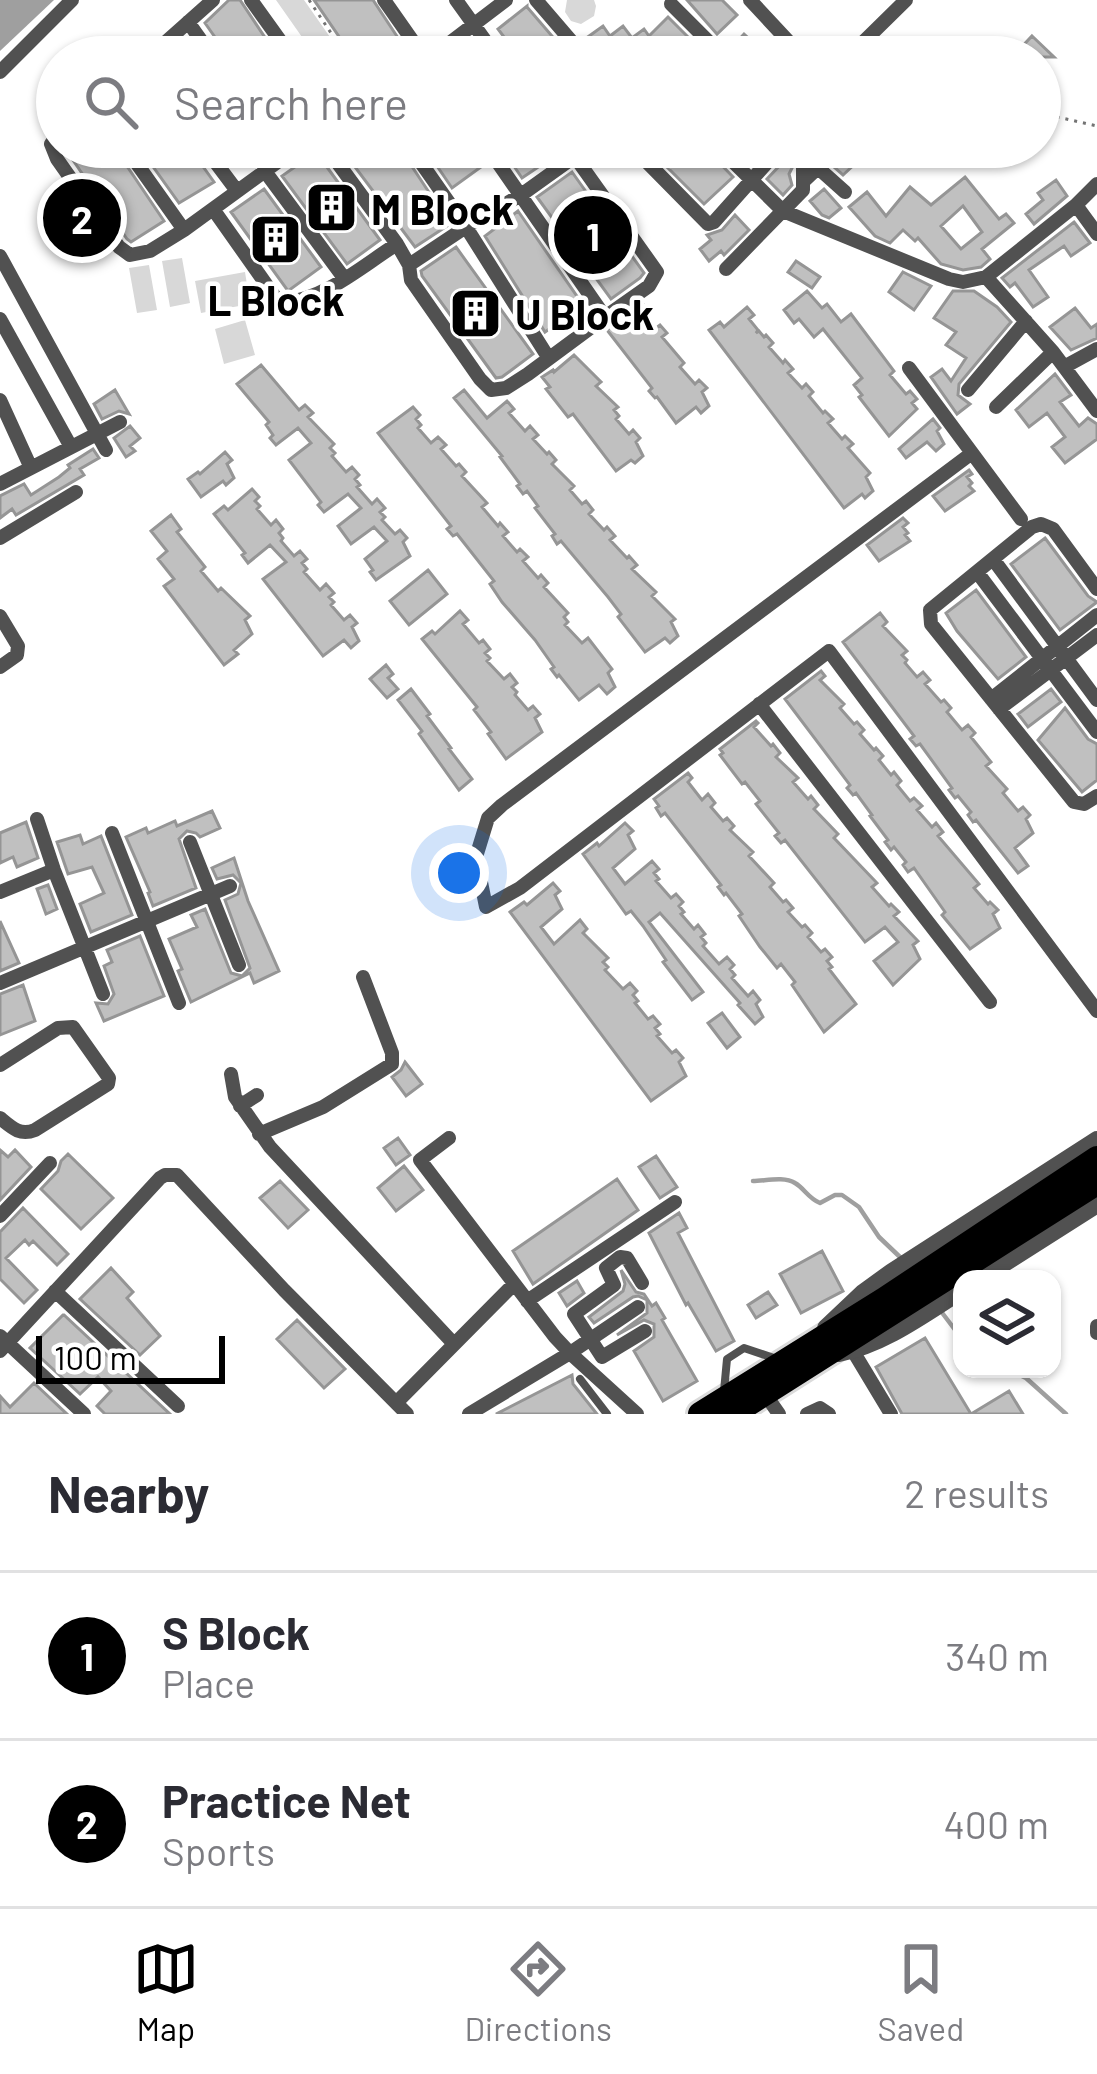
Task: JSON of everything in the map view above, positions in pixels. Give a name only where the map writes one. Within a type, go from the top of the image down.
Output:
[{"type":"main road","points":[[887,1307],[1097,1158]]},
{"type":"main road","points":[[728,1406],[784,1361],[818,1349],[1097,1183]]},
{"type":"main road","points":[[700,1414],[728,1406],[772,1404],[818,1349]]},
{"type":"street","points":[[0,72],[72,0]]},
{"type":"street","points":[[172,36],[212,0]]},
{"type":"street","points":[[251,0],[277,36]]},
{"type":"street","points":[[383,0],[411,36]]},
{"type":"street","points":[[456,0],[481,36]]},
{"type":"street","points":[[457,36],[506,0]]},
{"type":"street","points":[[536,0],[567,36]]},
{"type":"street","points":[[750,0],[783,36]]},
{"type":"street","points":[[871,36],[906,0]]},
{"type":"street","points":[[671,4],[703,36]]},
{"type":"street","points":[[188,22],[198,36]]},
{"type":"street","points":[[63,168],[119,247],[130,255],[150,250],[184,230],[263,170],[344,278]]},
{"type":"street","points":[[140,168],[184,230]]},
{"type":"street","points":[[220,168],[237,191]]},
{"type":"street","points":[[342,168],[398,244],[411,280],[490,390],[506,388],[650,286],[657,272],[589,168]]},
{"type":"street","points":[[425,168],[548,357]]},
{"type":"street","points":[[502,168],[605,316]]},
{"type":"street","points":[[409,265],[521,195],[555,168]]},
{"type":"street","points":[[653,168],[708,224],[763,168]]},
{"type":"street","points":[[740,168],[784,211],[963,282],[986,277],[1097,184]]},
{"type":"street","points":[[726,268],[803,190],[802,168]]},
{"type":"street","points":[[804,182],[816,168]]},
{"type":"street","points":[[818,168],[845,192]]},
{"type":"street","points":[[1076,205],[1097,234]]},
{"type":"street","points":[[213,208],[278,301],[291,303],[328,291],[398,244]]},
{"type":"street","points":[[0,256],[106,450]]},
{"type":"street","points":[[986,277],[1053,352],[1097,411]]},
{"type":"street","points":[[0,319],[71,447]]},
{"type":"street","points":[[968,390],[1026,321]]},
{"type":"street","points":[[1064,367],[1097,350]]},
{"type":"street","points":[[997,407],[1053,352]]},
{"type":"street","points":[[909,368],[1021,519]]},
{"type":"street","points":[[0,400],[31,468]]},
{"type":"street","points":[[0,484],[120,422]]},
{"type":"street","points":[[972,453],[488,818],[476,857],[486,907],[520,888],[829,651],[1097,1011]]},
{"type":"street","points":[[0,538],[76,492]]},
{"type":"street","points":[[1097,589],[1053,529],[1041,524],[930,610],[929,616],[1074,802],[1084,804],[1097,796]]},
{"type":"street","points":[[993,559],[1097,700]]},
{"type":"street","points":[[977,572],[1097,732]]},
{"type":"street","points":[[1063,652],[1097,615]]},
{"type":"street","points":[[0,616],[18,651],[0,667]]},
{"type":"street","points":[[995,704],[1063,652],[1097,635]]},
{"type":"street","points":[[759,704],[990,1002]]},
{"type":"street","points":[[37,819],[103,994]]},
{"type":"street","points":[[112,833],[178,1004]]},
{"type":"street","points":[[190,842],[239,965]]},
{"type":"street","points":[[0,892],[54,870]]},
{"type":"street","points":[[0,982],[230,886]]},
{"type":"street","points":[[260,1134],[322,1107],[394,1061],[363,977]]},
{"type":"street","points":[[0,1065],[67,1026],[73,1027],[109,1078],[107,1084],[27,1133],[15,1131],[0,1118]]},
{"type":"street","points":[[231,1074],[235,1097],[260,1134],[454,1344]]},
{"type":"street","points":[[240,1106],[257,1095]]},
{"type":"street","points":[[449,1138],[419,1160],[570,1353],[637,1414]]},
{"type":"street","points":[[953,1295],[853,1351],[818,1349],[837,1316],[892,1272],[1097,1140]]},
{"type":"street","points":[[0,1216],[50,1163]]},
{"type":"street","points":[[84,1414],[2,1343],[165,1175],[177,1175],[284,1291],[402,1408],[454,1344],[514,1284]]},
{"type":"street","points":[[527,1301],[675,1202]]},
{"type":"street","points":[[994,1270],[1093,1212]]},
{"type":"street","points":[[642,1283],[623,1256],[607,1265],[614,1285],[574,1314],[602,1357],[645,1331]]},
{"type":"street","points":[[55,1291],[178,1406]]},
{"type":"street","points":[[469,1414],[638,1307]]},
{"type":"street","points":[[853,1351],[891,1414]]},
{"type":"street","points":[[54,1414],[69,1399]]},
{"type":"street","points":[[808,1414],[820,1408],[829,1414]]},
{"type":"lane","points":[[580,1379],[608,1414]]},
{"type":"path","points":[[309,0],[333,36]]},
{"type":"path","points":[[1061,118],[1097,126]]},
{"type":"shaded area","points":[[0,0],[54,0],[0,51]]},
{"type":"shaded area","points":[[276,0],[304,0],[329,36],[301,36]]},
{"type":"shaded area","points":[[567,0],[594,0],[594,16],[581,24],[571,21],[565,12]]},
{"type":"shaded area","points":[[182,258],[190,303],[170,307],[162,261]]},
{"type":"shaded area","points":[[149,265],[157,310],[137,313],[129,268]]},
{"type":"shaded area","points":[[245,272],[250,304],[201,313],[195,281]]},
{"type":"shaded area","points":[[245,320],[255,355],[224,364],[215,329]]},
{"type":"building","points":[[229,0],[240,0],[264,36],[214,36],[205,23]]},
{"type":"building","points":[[314,0],[373,0],[397,36],[339,36]]},
{"type":"building","points":[[687,0],[722,0],[737,15],[717,34]]},
{"type":"building","points":[[527,6],[552,36],[503,36],[498,29]]},
{"type":"building","points":[[668,17],[687,36],[649,36]]},
{"type":"building","points":[[603,26],[610,36],[589,36]]},
{"type":"building","points":[[623,26],[630,36],[610,36]]},
{"type":"building","points":[[78,168],[128,168],[164,221],[131,242]]},
{"type":"building","points":[[154,168],[204,168],[214,182],[179,203]]},
{"type":"building","name":"M Block","points":[[293,168],[328,168],[380,240],[347,264],[282,176]]},
{"type":"building","points":[[356,168],[413,168],[450,224],[415,247]]},
{"type":"building","points":[[438,168],[480,168],[452,188]]},
{"type":"building","points":[[515,168],[537,168],[522,178]]},
{"type":"building","points":[[668,168],[724,168],[733,177],[704,204]]},
{"type":"building","points":[[777,168],[792,168],[792,185],[783,195],[767,179]]},
{"type":"building","points":[[572,172],[644,273],[611,299],[537,197]]},
{"type":"building","points":[[965,177],[999,219],[1006,214],[1014,223],[982,249],[990,259],[981,267],[963,270],[941,264],[918,238],[915,241],[903,230],[890,243],[875,236],[849,207],[867,192],[886,216],[910,187],[931,205]],"holes":[[[963,206],[982,232],[961,249],[941,226]]]},
{"type":"building","points":[[1056,180],[1067,196],[1034,224],[1026,214],[1043,200],[1038,193]]},
{"type":"building","name":"L Block","points":[[264,189],[321,267],[288,291],[231,212]]},
{"type":"building","points":[[824,189],[841,208],[829,218],[810,201]]},
{"type":"building","points":[[518,211],[583,305],[545,332],[485,236]]},
{"type":"building","points":[[735,215],[749,230],[724,255],[721,251],[709,261],[700,249],[711,240],[707,235],[722,230]]},
{"type":"building","points":[[1074,222],[1090,243],[1071,256],[1064,246],[1029,270],[1048,297],[1033,307],[1015,283],[1010,287],[1002,278]]},
{"type":"building","name":"U Block","points":[[456,247],[533,354],[502,377],[496,378],[422,276],[421,271]]},
{"type":"building","points":[[796,261],[820,277],[812,288],[788,272]]},
{"type":"building","points":[[903,272],[931,286],[914,310],[889,292]]},
{"type":"building","points":[[807,291],[822,308],[827,304],[841,322],[851,314],[894,371],[890,375],[917,399],[912,403],[917,409],[889,436],[859,397],[854,385],[862,378],[823,329],[814,337],[784,310]]},
{"type":"building","points":[[953,291],[974,291],[1011,322],[959,384],[958,395],[970,404],[957,414],[931,377],[942,369],[951,381],[966,358],[946,345],[956,332],[934,318]]},
{"type":"building","points":[[643,304],[647,308],[642,312],[667,333],[662,337],[684,363],[680,367],[695,384],[699,380],[707,388],[702,392],[709,406],[701,413],[696,407],[676,423],[607,330]]},
{"type":"building","points":[[747,307],[754,315],[749,319],[756,333],[773,343],[769,347],[793,369],[788,373],[802,388],[806,384],[813,392],[809,396],[833,419],[828,423],[853,444],[848,448],[870,473],[866,477],[873,491],[865,498],[862,494],[844,508],[709,330],[720,322],[724,327]]},
{"type":"building","points":[[1075,308],[1091,328],[1097,324],[1097,338],[1071,350],[1050,327]]},
{"type":"building","points":[[574,355],[618,407],[616,419],[629,434],[633,430],[640,438],[636,442],[643,456],[635,463],[631,460],[616,471],[573,414],[568,417],[546,389],[550,387],[542,377]]},
{"type":"building","points":[[261,365],[299,410],[305,405],[313,413],[308,417],[334,444],[332,456],[346,472],[352,467],[359,475],[357,487],[372,504],[377,499],[385,508],[380,512],[385,517],[382,520],[395,534],[400,530],[407,538],[403,542],[410,556],[376,580],[365,559],[387,541],[374,527],[351,544],[338,526],[361,508],[348,494],[324,512],[289,460],[311,443],[298,428],[276,445],[266,425],[269,422],[237,384]]},
{"type":"building","points":[[1055,374],[1071,395],[1060,402],[1079,426],[1088,418],[1097,424],[1097,439],[1065,463],[1052,447],[1065,437],[1047,413],[1029,427],[1016,410]]},
{"type":"building","points":[[115,390],[129,414],[119,411],[102,419],[94,404]]},
{"type":"building","points":[[464,390],[487,418],[507,401],[514,409],[509,413],[525,431],[530,426],[538,435],[533,439],[556,460],[552,464],[574,486],[570,490],[582,504],[586,501],[593,510],[589,514],[615,536],[610,540],[637,565],[632,569],[675,619],[671,622],[678,636],[670,643],[665,638],[645,652],[608,597],[561,541],[557,544],[538,506],[527,491],[523,494],[502,456],[454,398]]},
{"type":"building","points":[[413,407],[420,415],[418,428],[431,443],[438,437],[446,445],[441,449],[466,472],[462,476],[487,503],[482,507],[508,532],[503,536],[528,557],[523,561],[538,578],[541,575],[548,583],[544,587],[568,613],[565,625],[582,643],[588,638],[612,669],[608,673],[615,687],[607,694],[599,685],[579,700],[557,677],[535,640],[490,584],[494,581],[457,534],[447,529],[451,526],[378,433]]},
{"type":"building","points":[[933,419],[944,444],[936,451],[927,442],[906,458],[899,449]]},
{"type":"building","points":[[130,426],[140,438],[130,446],[135,451],[126,457],[114,438]]},
{"type":"building","points":[[93,449],[99,458],[80,469],[84,475],[16,515],[12,509],[0,518],[0,496],[24,484],[31,495]]},
{"type":"building","points":[[225,452],[232,460],[227,464],[234,478],[201,497],[188,479]]},
{"type":"building","points":[[969,470],[969,486],[974,491],[945,511],[933,496]]},
{"type":"building","points":[[252,489],[259,497],[257,509],[271,525],[276,520],[283,529],[281,541],[294,556],[300,551],[307,559],[302,563],[304,572],[320,590],[326,584],[334,593],[329,597],[334,602],[331,605],[344,620],[350,615],[357,623],[352,627],[359,641],[351,648],[344,640],[323,656],[263,579],[286,562],[270,545],[248,563],[214,514],[224,506],[228,510]]},
{"type":"building","points":[[171,515],[181,529],[177,532],[205,567],[201,571],[250,616],[245,620],[252,634],[224,665],[164,586],[174,579],[158,559],[167,551],[151,531]]},
{"type":"building","points":[[903,518],[910,541],[879,561],[867,545]]},
{"type":"building","points":[[1045,538],[1097,602],[1060,630],[1011,564]]},
{"type":"building","points":[[428,570],[447,594],[409,625],[390,601]]},
{"type":"building","points":[[976,590],[1026,657],[998,679],[946,613]]},
{"type":"building","points":[[460,611],[468,620],[463,624],[490,649],[485,653],[490,658],[487,661],[504,679],[510,674],[517,683],[512,687],[515,695],[528,710],[533,706],[540,714],[535,718],[542,732],[506,759],[474,710],[477,707],[422,639],[432,631],[435,634]]},
{"type":"building","points":[[880,613],[887,622],[883,626],[907,651],[902,655],[905,663],[917,677],[923,672],[930,680],[925,684],[951,708],[947,712],[962,730],[968,725],[975,733],[971,737],[991,762],[986,766],[1007,789],[1003,793],[1018,811],[1023,807],[1030,815],[1026,819],[1033,833],[1015,848],[1028,866],[1018,873],[973,822],[971,812],[949,790],[952,788],[920,744],[910,739],[914,736],[843,642]]},
{"type":"building","points":[[386,665],[393,674],[388,678],[398,689],[387,698],[370,679]]},
{"type":"building","points":[[821,671],[825,676],[820,680],[864,730],[860,734],[901,781],[897,785],[910,801],[914,798],[922,806],[917,810],[932,827],[936,823],[943,832],[938,836],[979,884],[974,888],[998,910],[993,914],[1000,928],[970,949],[942,915],[945,912],[914,868],[908,872],[906,862],[885,842],[872,815],[847,788],[850,785],[785,699]]},
{"type":"building","points":[[411,689],[472,779],[459,790],[398,700]]},
{"type":"building","points":[[1051,689],[1061,702],[1028,727],[1018,714]]},
{"type":"building","points":[[1065,708],[1097,744],[1097,780],[1082,792],[1038,740]]},
{"type":"building","points":[[756,721],[754,727],[780,753],[776,757],[798,778],[793,782],[808,799],[811,796],[818,805],[814,809],[838,834],[834,838],[877,883],[872,887],[899,912],[894,916],[918,941],[913,945],[920,959],[893,985],[874,961],[898,942],[885,927],[865,942],[785,840],[781,843],[775,836],[779,833],[756,804],[760,801],[720,755],[720,749]]},
{"type":"building","points":[[688,773],[692,778],[688,782],[702,800],[708,794],[715,803],[711,807],[723,821],[727,818],[734,826],[730,830],[753,852],[749,856],[774,883],[770,887],[793,908],[788,912],[812,933],[808,937],[821,952],[825,949],[832,957],[827,961],[829,969],[856,1004],[824,1032],[792,985],[795,982],[760,947],[742,914],[718,887],[721,885],[665,813],[661,816],[656,808],[654,799]]},
{"type":"building","points":[[212,811],[220,828],[200,837],[187,831],[179,839],[196,888],[153,906],[126,837],[175,821],[177,826]]},
{"type":"building","points":[[26,822],[38,858],[17,867],[13,857],[0,863],[0,833]]},
{"type":"building","points":[[625,823],[633,831],[628,835],[635,849],[613,868],[625,884],[652,861],[659,869],[654,873],[656,881],[671,898],[676,894],[683,902],[681,914],[705,934],[703,946],[719,964],[727,957],[734,965],[732,978],[748,996],[753,991],[760,1000],[756,1004],[763,1017],[755,1024],[660,913],[649,922],[703,992],[692,1000],[643,926],[631,911],[626,914],[583,854]]},
{"type":"building","points":[[80,835],[83,844],[101,836],[132,915],[91,932],[80,904],[104,893],[92,867],[68,874],[57,842]]},
{"type":"building","points":[[234,858],[279,971],[254,983],[250,973],[191,1002],[169,939],[197,927],[191,915],[205,909],[231,973],[242,976],[250,968],[225,900],[238,894],[241,883],[233,875],[217,879],[212,868]]},
{"type":"building","points":[[553,883],[560,891],[555,895],[562,909],[541,927],[554,944],[580,920],[587,929],[583,933],[608,958],[603,962],[608,967],[605,970],[623,989],[630,983],[637,991],[635,1003],[648,1019],[653,1016],[660,1024],[655,1028],[657,1036],[683,1058],[679,1062],[686,1076],[651,1101],[510,912],[524,902],[527,905]]},
{"type":"building","points":[[48,885],[57,909],[46,914],[37,889]]},
{"type":"building","points":[[0,921],[19,963],[0,971]]},
{"type":"building","points":[[140,936],[164,996],[104,1021],[96,1003],[108,1004],[114,994],[104,966],[112,962],[107,950]]},
{"type":"building","points":[[23,985],[35,1021],[0,1035],[0,994]]},
{"type":"building","points":[[722,1013],[740,1037],[727,1048],[708,1023]]},
{"type":"building","points":[[405,1062],[422,1084],[406,1096],[392,1077]]},
{"type":"building","points":[[398,1138],[410,1155],[396,1165],[384,1148]]},
{"type":"building","points":[[0,1150],[8,1157],[15,1150],[31,1167],[0,1200]]},
{"type":"building","points":[[68,1154],[113,1198],[81,1229],[41,1189]]},
{"type":"building","points":[[656,1156],[677,1187],[660,1198],[639,1167]]},
{"type":"building","points":[[404,1166],[423,1190],[396,1211],[378,1188]]},
{"type":"building","points":[[617,1179],[638,1210],[533,1284],[513,1251]]},
{"type":"building","points":[[280,1181],[308,1210],[288,1228],[260,1198]]},
{"type":"building","points":[[23,1208],[68,1254],[57,1265],[33,1241],[29,1245],[25,1240],[6,1258],[37,1290],[24,1303],[0,1279],[0,1232]]},
{"type":"building","points":[[679,1213],[687,1228],[678,1233],[734,1341],[716,1351],[649,1233]]},
{"type":"building","points":[[822,1251],[843,1291],[801,1313],[780,1274]]},
{"type":"building","points":[[111,1268],[133,1292],[127,1298],[160,1336],[140,1355],[80,1299]]},
{"type":"building","points":[[621,1270],[636,1292],[644,1294],[652,1306],[656,1303],[697,1381],[663,1401],[634,1351],[654,1337],[654,1324],[644,1320],[617,1335],[647,1313],[647,1300],[633,1297],[594,1323],[589,1317],[623,1291]]},
{"type":"building","points":[[577,1281],[584,1293],[567,1306],[559,1293]]},
{"type":"building","points":[[768,1292],[777,1305],[756,1318],[748,1305]]},
{"type":"building","points":[[63,1315],[170,1414],[105,1414],[97,1406],[111,1391],[98,1377],[80,1394],[30,1348]]},
{"type":"building","points":[[297,1320],[345,1369],[324,1388],[277,1339]]},
{"type":"building","points":[[925,1338],[971,1414],[902,1414],[876,1367]]},
{"type":"building","points":[[572,1375],[573,1384],[597,1414],[496,1414]]},
{"type":"building","points":[[34,1383],[67,1414],[0,1414],[0,1396],[10,1407]]},
{"type":"building","points":[[1009,1391],[1023,1414],[971,1414]]},
{"type":"waterway","points":[[753,1181],[791,1181],[820,1203],[842,1195],[859,1207],[879,1237],[901,1258]]},
{"type":"waterway","points":[[940,1310],[953,1327]]},
{"type":"waterway","points":[[1026,1378],[1066,1414]]},
{"type":"place","name":"M Block","points":[[332,208]]},
{"type":"place","name":"Practice Net","points":[[82,218]]},
{"type":"place","name":"S Block","points":[[593,235]]},
{"type":"place","name":"L Block","points":[[276,240]]},
{"type":"place","name":"U Block","points":[[476,313]]}]
